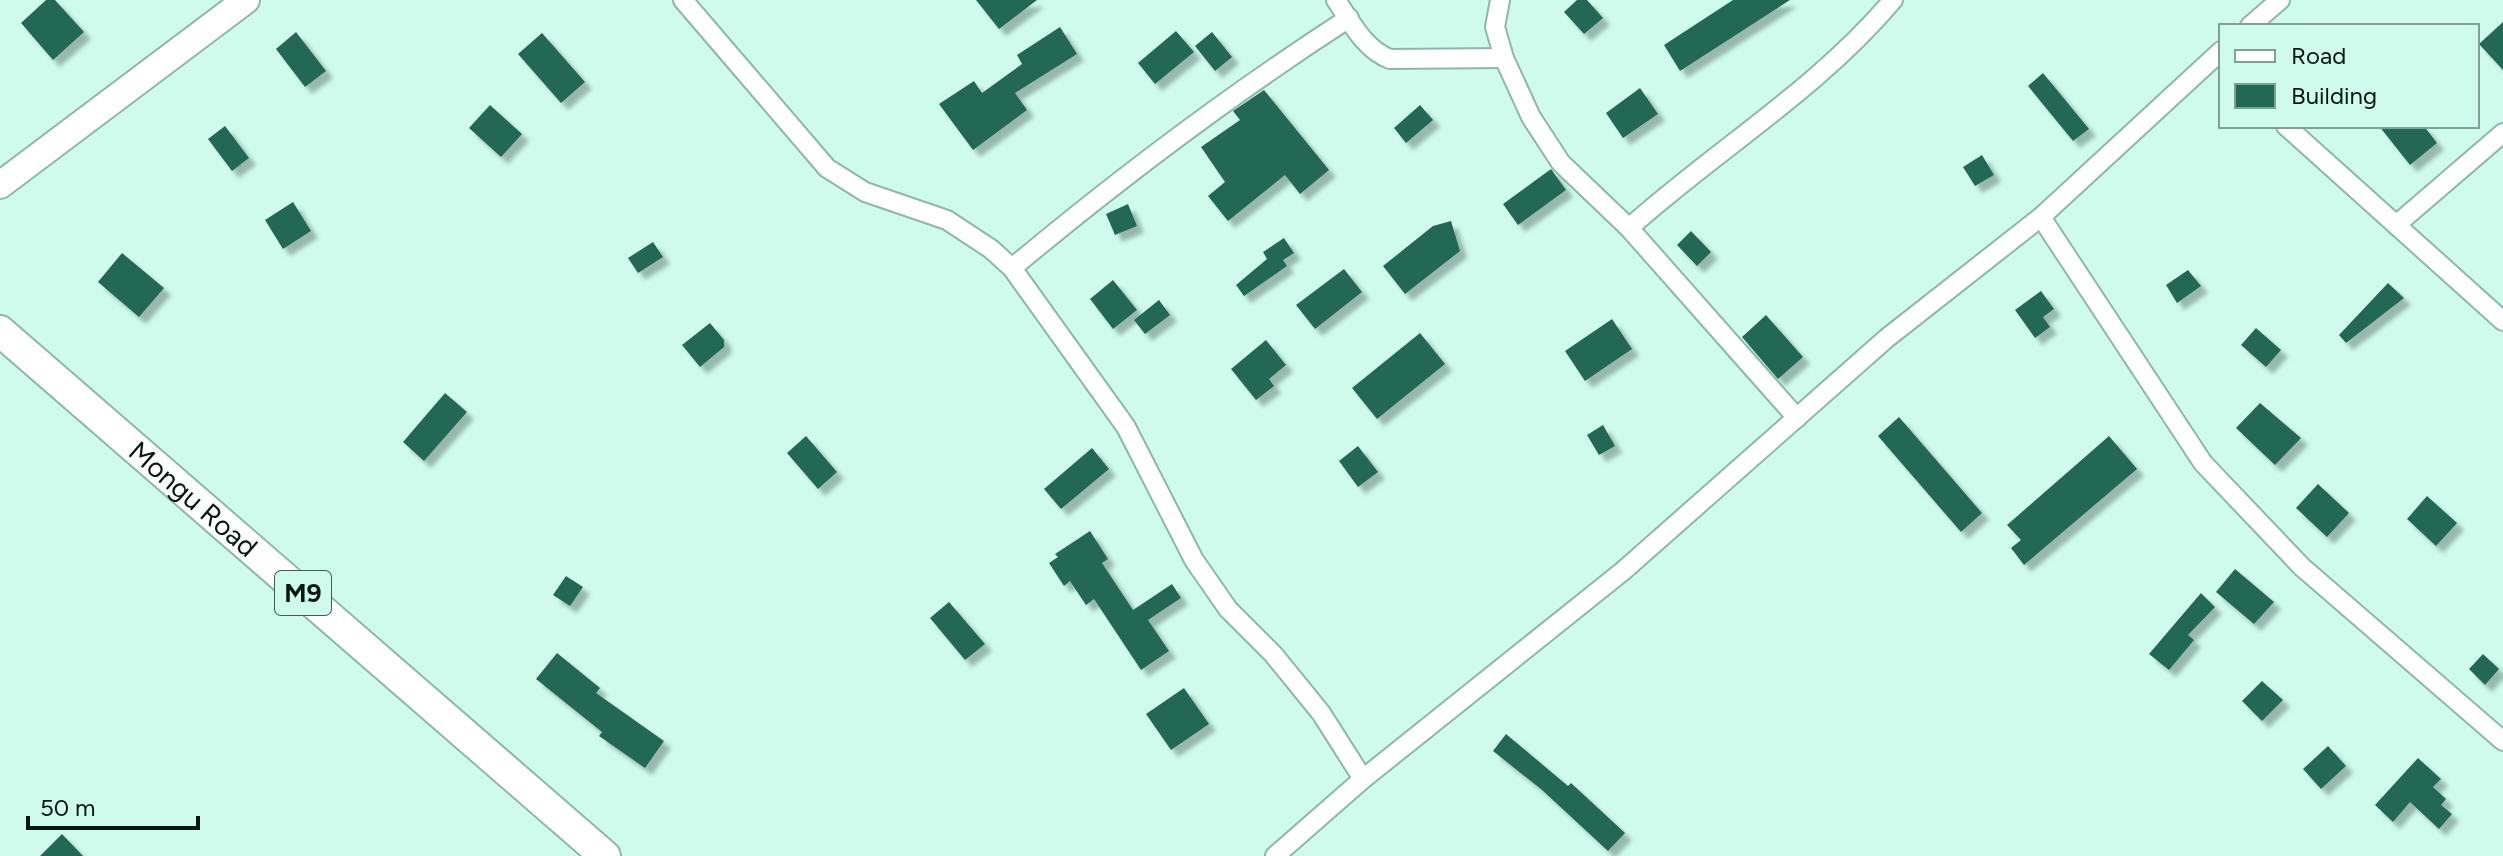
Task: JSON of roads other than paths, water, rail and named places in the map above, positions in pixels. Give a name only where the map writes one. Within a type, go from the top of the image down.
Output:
[{"type":"main road","points":[[0,185],[246,0]]},
{"type":"main road","name":"Mongu Road","points":[[0,331],[605,856]]},
{"type":"street","points":[[683,0],[827,168],[865,192],[947,220],[991,249],[1012,268],[1126,427],[1194,560],[1228,609],[1273,654],[1321,713],[1363,779]]},
{"type":"street","points":[[1336,0],[1377,54],[1390,59],[1504,58]]},
{"type":"street","points":[[1500,0],[1495,27],[1504,58],[1531,117],[1561,163],[1629,228],[1797,418]]},
{"type":"street","points":[[1629,228],[1672,190],[1785,105],[1874,23],[1893,0]]},
{"type":"street","points":[[2252,24],[2280,0]]},
{"type":"street","points":[[1012,268],[1169,141],[1256,78],[1349,18]]},
{"type":"street","points":[[1275,856],[1363,779],[1623,571],[1887,338],[2041,217],[2218,58]]},
{"type":"street","points":[[2288,128],[2503,321]]},
{"type":"street","points":[[2396,225],[2503,133]]},
{"type":"street","points":[[2041,217],[2203,463],[2302,567],[2503,741]]}]
